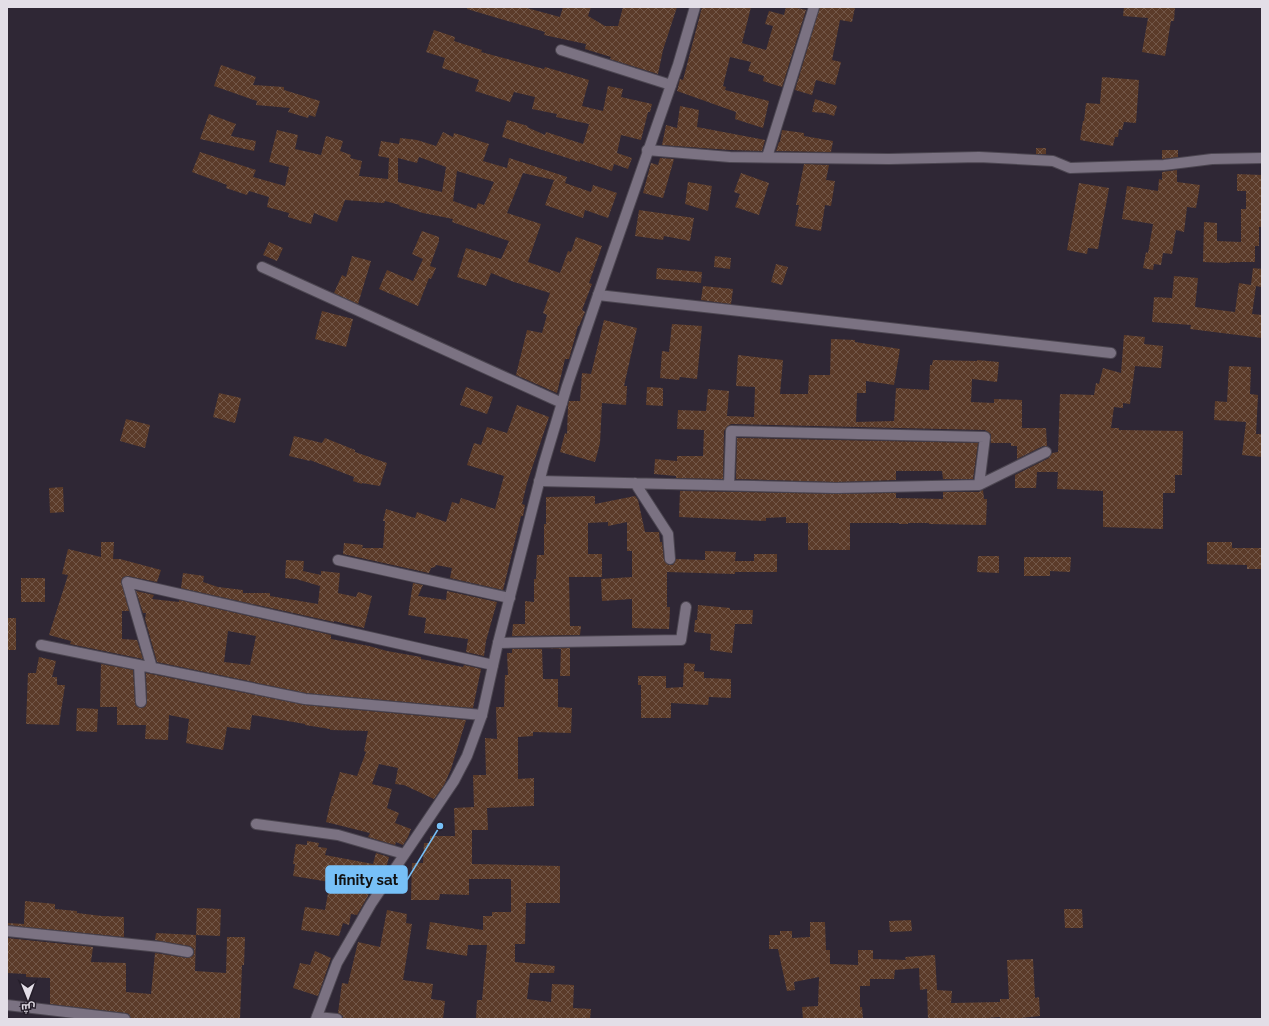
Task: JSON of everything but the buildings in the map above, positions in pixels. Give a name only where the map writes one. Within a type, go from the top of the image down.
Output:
[{"type":"street","points":[[337,1019],[316,1018],[337,963],[370,904],[454,781],[467,756],[482,715],[498,643],[562,403],[647,150],[671,85],[695,7]]},
{"type":"street","points":[[767,157],[814,7]]},
{"type":"street","points":[[561,50],[671,85]]},
{"type":"street","points":[[647,150],[730,157],[889,159],[979,157],[1053,161],[1070,168],[1164,165],[1212,158],[1262,158]]},
{"type":"street","points":[[262,267],[562,403]]},
{"type":"street","points":[[598,295],[1111,354]]},
{"type":"street","points":[[729,485],[731,431],[985,437],[979,485]]},
{"type":"street","points":[[540,481],[836,488],[979,485],[1046,452]]},
{"type":"street","points":[[635,483],[668,534],[670,559]]},
{"type":"street","points":[[338,560],[510,598]]},
{"type":"street","points":[[152,668],[127,582],[493,665]]},
{"type":"street","points":[[498,643],[681,640],[686,607]]},
{"type":"street","points":[[41,645],[306,700],[482,715]]},
{"type":"street","points":[[140,665],[141,702]]},
{"type":"street","points":[[256,824],[338,834],[404,854]]},
{"type":"street","points":[[7,931],[160,947],[188,952]]},
{"type":"street","points":[[7,1005],[125,1019]]},
{"type":"place","name":"Ifinity sat","points":[[440,826]]}]
